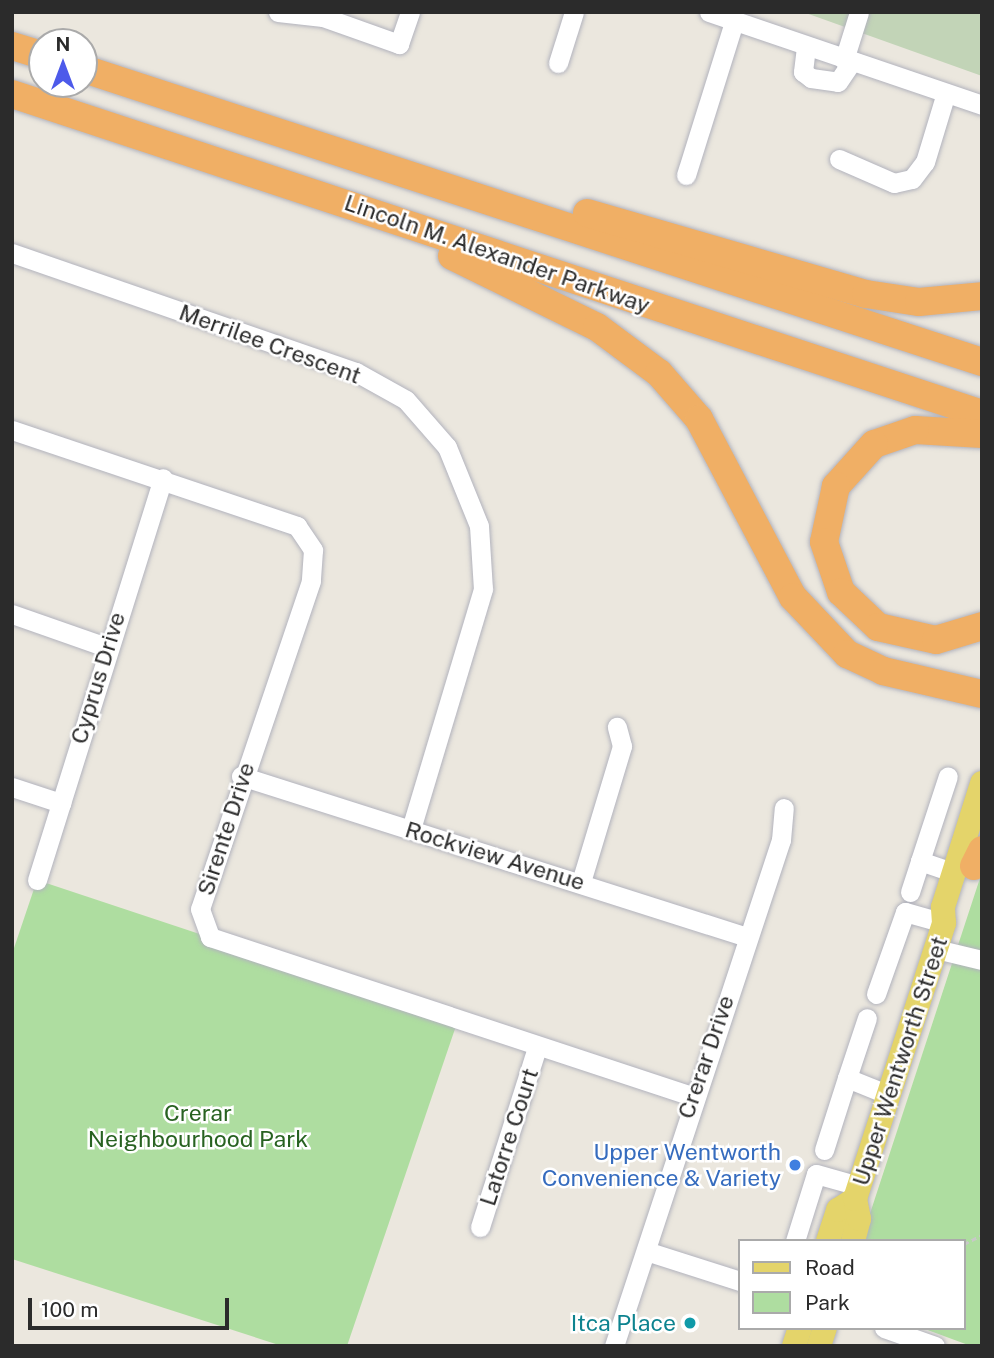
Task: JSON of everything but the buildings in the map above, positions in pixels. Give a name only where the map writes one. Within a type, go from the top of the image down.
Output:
[{"type":"highway","name":"Lincoln M. Alexander Parkway","points":[[98,74],[982,362]]},
{"type":"highway","name":"Lincoln M. Alexander Parkway","points":[[12,94],[982,414]]},
{"type":"highway","points":[[310,142],[356,146],[866,294],[919,302],[982,296]]},
{"type":"highway","points":[[397,220],[432,246],[597,327],[659,373],[699,419],[774,568],[814,623],[866,664],[982,694]]},
{"type":"highway","points":[[982,434],[915,430],[874,444],[836,486],[824,542],[841,592],[878,627],[936,640],[982,626]]},
{"type":"highway","points":[[814,623],[882,659],[982,674]]},
{"type":"main road","name":"Upper Wentworth Street","points":[[854,1239],[859,1219],[857,1193],[944,923],[958,911],[973,858],[982,783]]},
{"type":"main road","name":"Upper Wentworth Street","points":[[829,1239],[838,1210],[857,1193]]},
{"type":"street","points":[[278,12],[323,17],[400,44],[410,12]]},
{"type":"street","points":[[558,63],[574,12]]},
{"type":"street","points":[[709,12],[848,62],[981,102]]},
{"type":"street","points":[[806,47],[803,72],[811,78],[838,82],[848,62],[859,12]]},
{"type":"street","points":[[686,175],[734,22]]},
{"type":"street","points":[[839,159],[894,183],[912,179],[925,162],[946,93]]},
{"type":"street","name":"Merrilee Crescent","points":[[12,253],[356,372],[406,400],[447,447],[479,526],[484,589],[411,830]]},
{"type":"street","name":"Sirente Drive","points":[[12,430],[163,478],[297,526],[313,550],[307,593],[241,776],[200,909],[210,937],[692,1096]]},
{"type":"street","name":"Cyprus Drive","points":[[37,880],[106,647],[163,478]]},
{"type":"street","points":[[12,614],[106,647]]},
{"type":"street","points":[[581,882],[622,746],[617,727]]},
{"type":"street","name":"Rockview Avenue","points":[[241,776],[747,937]]},
{"type":"street","points":[[909,892],[948,776]]},
{"type":"street","points":[[12,787],[61,803]]},
{"type":"street","name":"Crerar Drive","points":[[614,1346],[646,1251],[692,1096],[781,840],[784,808]]},
{"type":"street","points":[[920,861],[973,858]]},
{"type":"street","points":[[876,994],[905,912],[944,923]]},
{"type":"street","points":[[936,949],[982,960]]},
{"type":"street","points":[[824,1150],[867,1018]]},
{"type":"street","name":"Latorre Court","points":[[480,1227],[537,1047]]},
{"type":"street","points":[[848,1078],[889,1095]]},
{"type":"street","points":[[796,1239],[816,1174],[857,1193]]},
{"type":"street","points":[[646,1251],[738,1279]]},
{"type":"street","points":[[890,1330],[935,1346]]},
{"type":"path","points":[[966,1243],[982,1235]]},
{"type":"green space","points":[[803,12],[982,12],[982,76]]},
{"type":"green space","points":[[982,872],[982,1346],[971,1346],[927,1330],[966,1330],[966,1239],[862,1239]]},
{"type":"green space","name":"Crerar Neighbourhood Park","points":[[37,880],[458,1020],[347,1346],[282,1346],[12,1259],[12,954]]},
{"type":"place","name":"Upper Wentworth Convenience & Variety","points":[[795,1165]]},
{"type":"place","name":"Itca Place","points":[[690,1323]]}]
